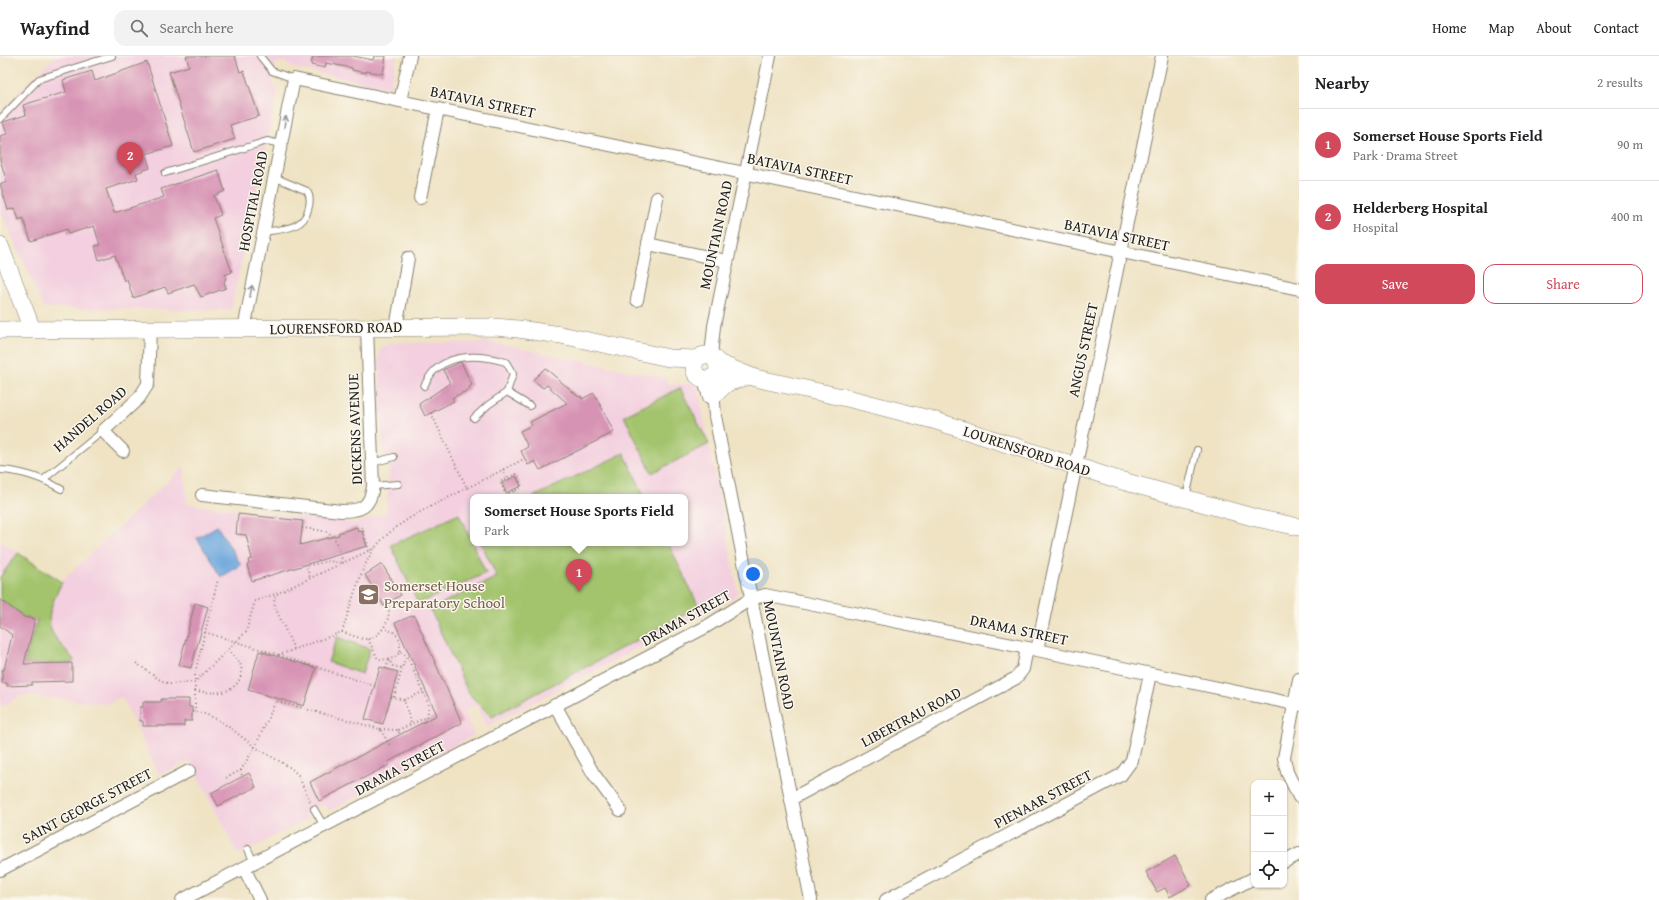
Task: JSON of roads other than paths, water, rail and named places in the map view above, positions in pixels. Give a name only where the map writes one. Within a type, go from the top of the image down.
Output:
[{"type":"street","points":[[400,101],[410,56]]},
{"type":"street","name":"MOUNTAIN ROAD","points":[[770,56],[706,367],[811,900]]},
{"type":"street","name":"ANGUS STREET","points":[[1032,649],[1075,467],[1162,56]]},
{"type":"street","name":"BATAVIA STREET","points":[[294,79],[1299,289]]},
{"type":"street","name":"HOSPITAL ROAD","points":[[244,329],[294,79]]},
{"type":"street","points":[[420,198],[438,109]]},
{"type":"street","points":[[637,300],[657,198]]},
{"type":"street","points":[[648,244],[727,261]]},
{"type":"street","points":[[0,248],[32,329]]},
{"type":"street","points":[[396,328],[408,258]]},
{"type":"street","name":"LOURENSFORD ROAD","points":[[0,330],[494,327],[524,329],[561,335],[669,358],[851,399],[933,420],[1075,467],[1256,518],[1299,526]]},
{"type":"street","name":"DICKENS AVENUE","points":[[202,495],[352,511],[360,509],[366,504],[371,496],[373,486],[367,328]]},
{"type":"street","name":"HANDEL ROAD","points":[[103,431],[139,398],[148,384],[150,329]]},
{"type":"street","name":"MOUNTAIN ROAD","points":[[706,367],[713,396],[715,416]]},
{"type":"street","points":[[713,396],[727,383],[750,377]]},
{"type":"street","points":[[103,431],[123,451]]},
{"type":"street","name":"DRAMA STREET","points":[[182,900],[704,628],[751,599],[771,596],[1296,705]]},
{"type":"street","name":"LIBERTRAU ROAD","points":[[791,799],[1016,678],[1023,669],[1032,649]]},
{"type":"street","name":"PIENAAR STREET","points":[[886,900],[1121,774],[1132,760],[1150,674]]},
{"type":"street","points":[[1299,679],[1296,705],[1284,758],[1287,772],[1299,797]]},
{"type":"street","points":[[555,705],[593,773],[620,810]]},
{"type":"street","name":"SAINT GEORGE STREET","points":[[0,870],[189,771]]},
{"type":"street","points":[[1287,860],[1299,854]]},
{"type":"street","points":[[249,865],[260,900]]},
{"type":"street","points":[[1211,900],[1251,880]]},
{"type":"lane","points":[[0,119],[39,79],[112,56]]},
{"type":"lane","points":[[260,56],[272,72],[294,79]]},
{"type":"lane","points":[[165,173],[267,141],[281,144]]},
{"type":"lane","points":[[263,232],[292,227],[299,224],[306,217],[310,205],[307,191],[274,177]]},
{"type":"lane","points":[[424,386],[434,371],[444,364],[462,357],[476,356],[506,362],[513,374],[507,392],[488,405],[474,418]]},
{"type":"lane","points":[[507,392],[530,406]]},
{"type":"lane","name":"HANDEL ROAD","points":[[44,479],[103,431]]},
{"type":"lane","points":[[1186,498],[1197,450]]},
{"type":"lane","points":[[372,463],[394,457]]},
{"type":"lane","points":[[0,470],[17,472],[44,479],[61,489]]},
{"type":"lane","points":[[373,486],[398,484]]},
{"type":"lane","points":[[312,806],[324,826]]},
{"type":"lane","points":[[248,849],[249,865]]},
{"type":"water","points":[[217,526],[241,565],[221,577],[197,538]]},
{"type":"place","name":"Helderberg Hospital","points":[[130,175]]},
{"type":"place","name":"Somerset House Sports Field","points":[[579,592]]},
{"type":"place","name":"Somerset House Preparatory School","points":[[368,595]]}]
